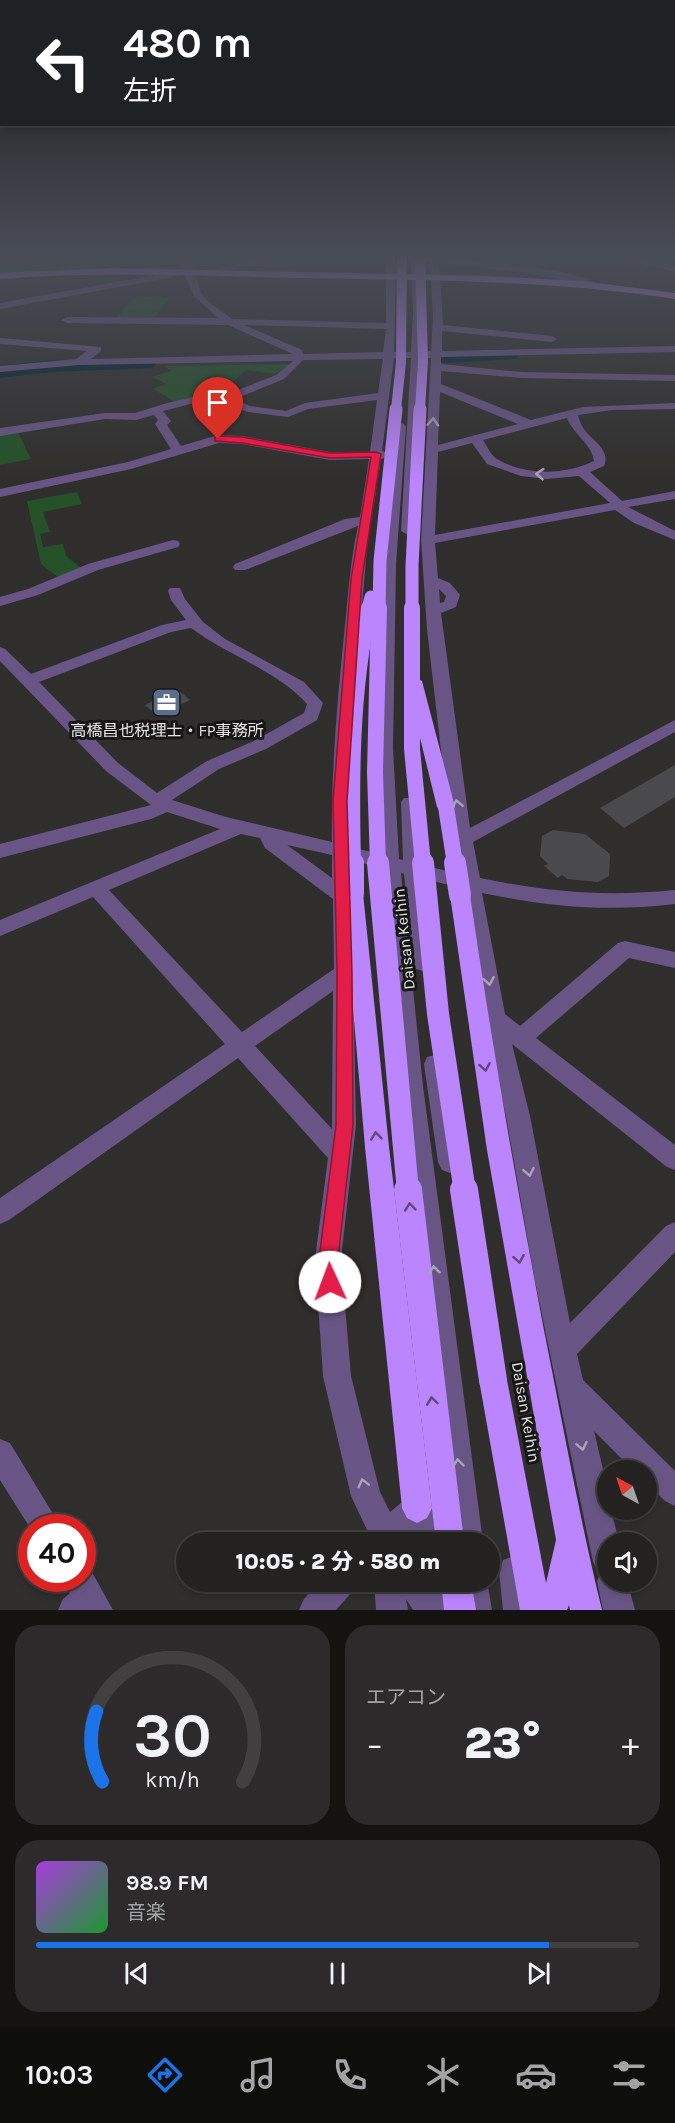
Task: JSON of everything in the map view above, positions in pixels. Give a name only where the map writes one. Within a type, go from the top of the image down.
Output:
[{"type":"highway","name":"Daisan Keihin","points":[[405,329],[380,561],[375,772],[379,888],[405,1167],[429,1379],[451,1532]]},
{"type":"highway","name":"Daisan Keihin","points":[[419,329],[423,362],[412,555],[412,749],[438,1014],[493,1380],[536,1610]]},
{"type":"highway","points":[[380,561],[362,632],[356,685],[352,777],[353,893],[417,1508]]},
{"type":"highway","points":[[411,668],[446,807],[485,1014],[568,1536],[586,1610]]},
{"type":"highway","points":[[547,1610],[555,1604],[563,1578],[568,1536]]},
{"type":"highway","points":[[458,1592],[460,1610]]},
{"type":"street","points":[[248,329],[298,352],[299,360]]},
{"type":"street","points":[[381,1532],[366,1496],[337,1376],[328,1259],[345,1125],[341,790],[360,548],[366,521],[383,396],[399,356],[392,329]]},
{"type":"street","points":[[403,329],[399,356],[401,506],[397,617],[384,748],[390,863],[410,1075],[467,1532]]},
{"type":"street","points":[[353,616],[397,617],[434,614],[451,604],[453,595],[445,586],[432,581],[428,540],[434,453],[437,329]]},
{"type":"street","points":[[457,329],[552,339]]},
{"type":"street","points":[[0,341],[97,349],[79,362]]},
{"type":"street","points":[[8,351],[21,342]]},
{"type":"street","points":[[436,360],[675,349]]},
{"type":"street","points":[[436,360],[675,354]]},
{"type":"street","points":[[0,374],[76,367],[399,356],[520,375],[675,378]]},
{"type":"street","points":[[0,369],[79,362],[299,360]]},
{"type":"street","points":[[0,432],[105,416],[136,417],[202,398],[230,397],[280,377],[299,360]]},
{"type":"street","points":[[435,386],[530,424]]},
{"type":"street","points":[[221,397],[249,409],[288,414],[304,406],[383,396]]},
{"type":"street","points":[[0,493],[131,465],[207,441],[230,438],[330,456],[434,453],[475,438],[571,413],[612,407],[675,406]]},
{"type":"street","points":[[156,410],[165,421],[161,424],[178,450]]},
{"type":"street","points":[[475,438],[491,461],[505,467],[525,473],[547,475],[581,471],[600,463],[600,458],[597,449],[580,432],[571,413]]},
{"type":"street","points":[[581,471],[639,520],[675,536]]},
{"type":"street","points":[[428,540],[675,495]]},
{"type":"street","points":[[368,505],[430,507]]},
{"type":"street","points":[[240,567],[350,522],[366,521]]},
{"type":"street","points":[[0,602],[33,592],[93,567],[173,544]]},
{"type":"street","points":[[28,681],[157,632],[196,622],[177,599],[175,591]]},
{"type":"street","points":[[434,614],[456,794],[472,882],[485,1014],[518,1116],[562,1350],[601,1532]]},
{"type":"street","points":[[397,617],[407,736],[413,869],[440,1099],[519,1610]]},
{"type":"street","points":[[0,851],[152,813],[213,765],[260,745],[311,716],[315,704],[298,685],[220,642],[192,622]]},
{"type":"street","points":[[0,652],[111,767],[163,803],[241,827],[413,869],[567,900],[612,903],[675,897]]},
{"type":"street","points":[[464,839],[675,725]]},
{"type":"street","points":[[0,928],[241,827]]},
{"type":"street","points":[[266,833],[272,843],[342,896]]},
{"type":"street","points":[[95,887],[342,1156]]},
{"type":"street","points":[[521,1038],[625,950],[675,960]]},
{"type":"street","points":[[0,1212],[344,973]]},
{"type":"street","points":[[485,1014],[521,1038],[675,1159]]},
{"type":"street","points":[[562,1350],[675,1234]]},
{"type":"street","points":[[570,1387],[675,1491]]},
{"type":"street","points":[[0,1453],[38,1514]]},
{"type":"street","points":[[454,1532],[463,1498]]},
{"type":"street","points":[[394,1532],[417,1508]]},
{"type":"street","points":[[417,1508],[420,1532]]},
{"type":"street","points":[[315,1610],[331,1592]]},
{"type":"street","points":[[390,1592],[392,1610]]},
{"type":"street","points":[[422,1592],[434,1610]]},
{"type":"street","points":[[430,1592],[434,1610]]},
{"type":"street","points":[[434,1610],[440,1592]]},
{"type":"street","points":[[474,1592],[476,1610]]},
{"type":"street","points":[[615,1592],[619,1610]]},
{"type":"green space","points":[[291,364],[275,374],[246,370],[232,382],[217,387],[223,391],[221,394],[174,401],[153,389],[166,384],[153,377],[171,371],[164,366]]},
{"type":"green space","points":[[18,432],[31,459],[0,465],[0,434]]},
{"type":"green space","points":[[77,492],[82,504],[43,512],[50,532],[40,534],[43,547],[63,544],[66,556],[81,568],[59,578],[41,564],[27,501]]},
{"type":"building","name":"高橋昌也税理士・FP事務所","points":[[177,689],[190,700],[158,716],[145,705]]},
{"type":"building","points":[[675,765],[675,797],[624,828],[600,808]]},
{"type":"building","points":[[553,830],[585,834],[610,854],[609,876],[598,882],[567,879],[562,875],[558,878],[544,866],[548,864],[540,856],[542,836]]},
{"type":"waterway","points":[[444,357],[509,355]]},
{"type":"waterway","points":[[0,372],[52,366],[146,364]]},
{"type":"place","name":"高橋昌也税理士・FP事務所","points":[[167,702]]},
{"type":"route","points":[[218,439],[230,438],[303,453],[330,456],[376,454],[356,579],[348,663],[340,801],[345,1125],[328,1259],[330,1282]]}]
